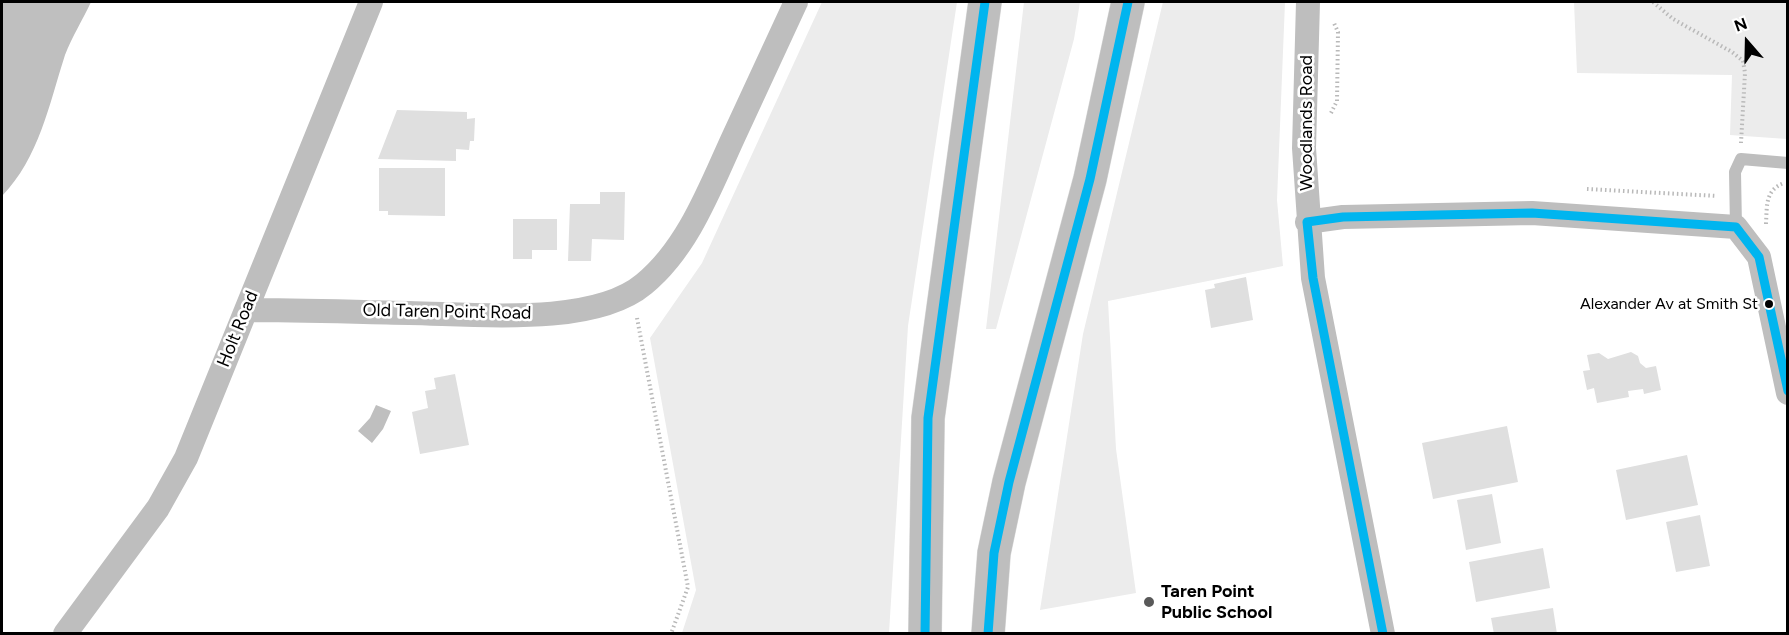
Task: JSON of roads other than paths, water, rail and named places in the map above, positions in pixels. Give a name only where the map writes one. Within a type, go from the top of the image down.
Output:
[{"type":"main road","points":[[925,633],[928,418],[985,2]]},
{"type":"main road","points":[[988,633],[994,553],[1007,492],[1090,179],[1128,2]]},
{"type":"street","name":"Holt Road","points":[[65,633],[158,508],[186,458],[371,2]]},
{"type":"street","name":"Old Taren Point Road","points":[[246,309],[499,316],[597,306],[616,301],[634,291],[645,284],[669,257],[701,208],[796,2]]},
{"type":"street","name":"Woodlands Road","points":[[1308,2],[1304,148],[1307,222],[1313,278],[1383,633]]},
{"type":"street","points":[[1307,222],[1343,217],[1532,213],[1736,227],[1759,257],[1788,393]]},
{"type":"lane","points":[[1736,227],[1735,172],[1741,159],[1788,163]]},
{"type":"place","name":"Alexander Av at Smith St","points":[[1769,304]]},
{"type":"place","name":"Taren Point Public School","points":[[1149,602]]}]
